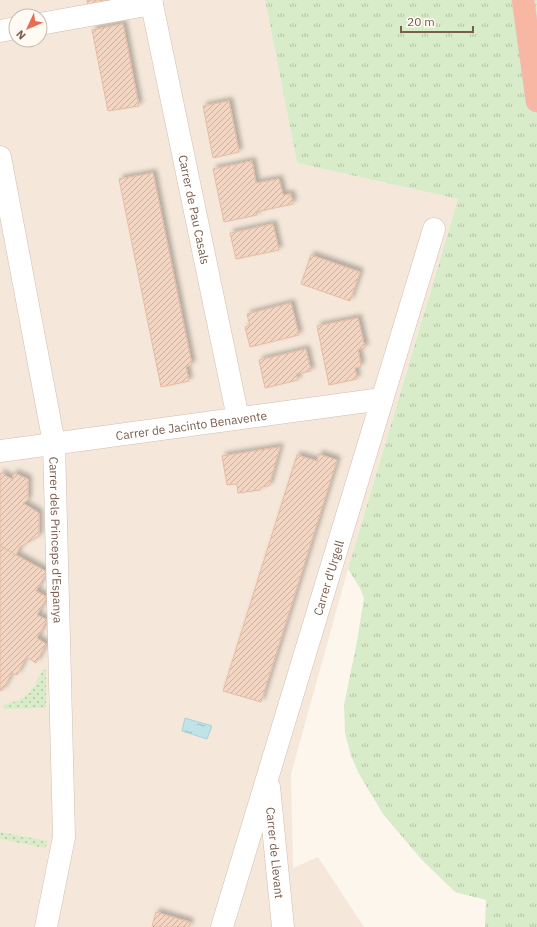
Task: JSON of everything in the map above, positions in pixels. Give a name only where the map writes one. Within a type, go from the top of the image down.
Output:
[{"type":"highway","points":[[523,0],[537,101]]},
{"type":"street","points":[[48,22],[152,2]]},
{"type":"street","name":"Carrer de Pau Casals","points":[[152,2],[238,418]]},
{"type":"street","name":"Carrer dels Princeps d'Espanya","points":[[0,157],[54,443],[64,837],[46,927]]},
{"type":"street","name":"Carrer d'Urgell","points":[[222,927],[434,229]]},
{"type":"street","name":"Carrer de Jacinto Benavente","points":[[0,451],[382,399]]},
{"type":"street","name":"Carrer de Llevant","points":[[268,778],[283,927]]},
{"type":"shaded area","points":[[0,0],[265,0],[297,163],[458,199],[348,569],[291,774],[293,868],[318,857],[364,927],[0,927]]},
{"type":"green space","points":[[265,0],[537,0],[537,927],[485,927],[486,900],[455,892],[421,859],[383,814],[359,774],[351,756],[345,733],[344,705],[364,598],[360,588],[348,569],[458,199],[297,163]]},
{"type":"green space","points":[[43,669],[46,670],[46,707],[4,709],[4,704],[19,700],[29,693]]},
{"type":"green space","points":[[0,832],[48,841],[45,848],[0,839]]},
{"type":"water","points":[[185,718],[212,726],[207,739],[182,731]]},
{"type":"building","points":[[87,0],[120,0],[88,6]]},
{"type":"building","points":[[123,24],[139,106],[108,111],[92,30]]},
{"type":"building","points":[[229,101],[239,152],[213,158],[203,106]]},
{"type":"building","points":[[252,161],[256,183],[279,179],[283,195],[291,194],[293,204],[256,212],[257,215],[224,222],[213,169]]},
{"type":"building","points":[[153,173],[192,365],[186,366],[189,381],[161,387],[119,179]]},
{"type":"building","points":[[273,224],[279,250],[236,259],[230,233]]},
{"type":"building","points":[[311,255],[360,272],[350,301],[301,284]]},
{"type":"building","points":[[291,303],[299,335],[250,347],[245,327],[250,326],[247,314]]},
{"type":"building","points":[[358,318],[365,348],[358,349],[361,366],[355,368],[357,379],[329,385],[317,326]]},
{"type":"building","points":[[306,349],[311,371],[296,374],[298,380],[265,388],[259,360]]},
{"type":"building","points":[[280,447],[269,486],[261,487],[260,490],[238,493],[237,484],[227,485],[222,456]]},
{"type":"building","points":[[319,454],[337,460],[261,702],[223,691],[297,455],[317,461]]},
{"type":"building","points":[[0,473],[12,479],[14,473],[28,479],[28,500],[23,503],[39,513],[39,536],[20,547],[16,555],[0,546]]},
{"type":"building","points":[[0,546],[47,572],[36,591],[47,597],[37,615],[47,620],[37,638],[46,644],[36,663],[26,657],[17,675],[12,673],[2,691],[0,690]]},
{"type":"building","points":[[156,912],[190,922],[189,927],[152,927]]}]
